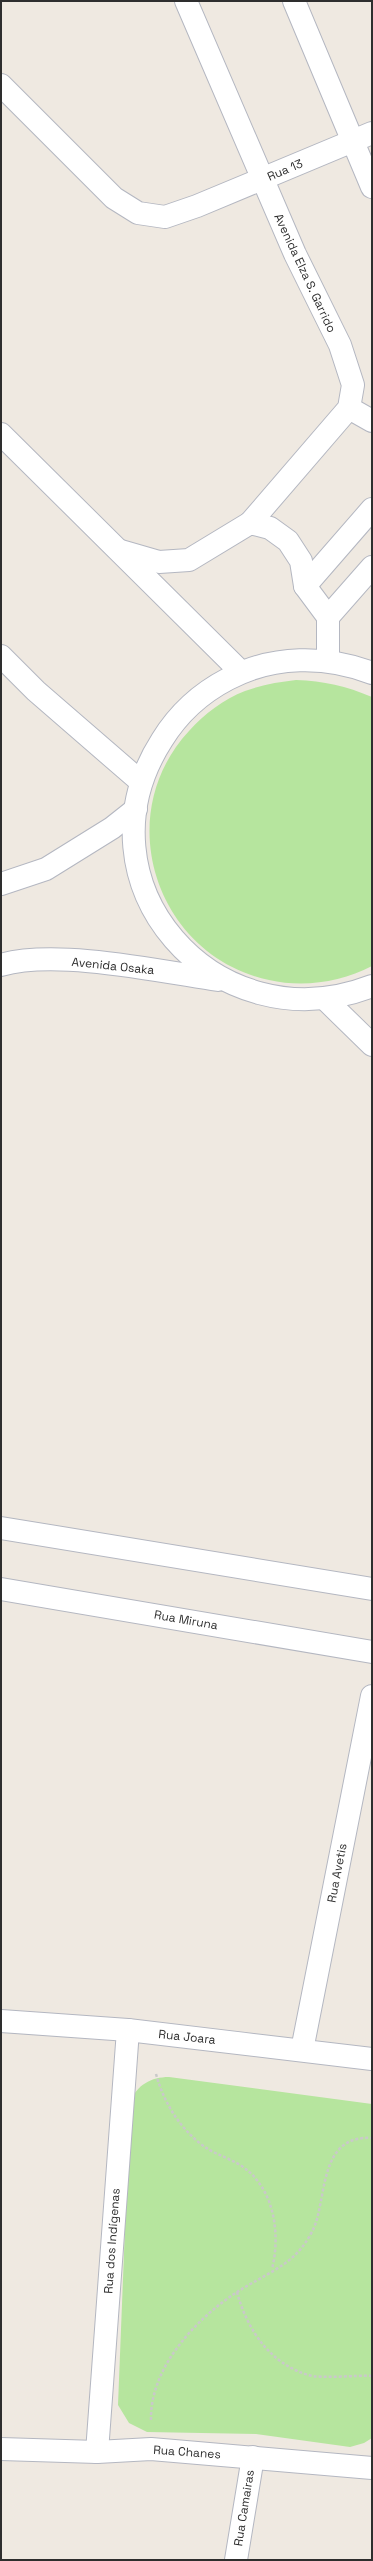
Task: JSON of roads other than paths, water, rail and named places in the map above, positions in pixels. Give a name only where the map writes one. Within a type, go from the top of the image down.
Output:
[{"type":"street","name":"Avenida Elza S. Garrido","points":[[186,1],[295,254],[340,345],[352,385],[349,408]]},
{"type":"street","points":[[294,1],[362,137],[372,187]]},
{"type":"street","name":"Rua 13","points":[[1,85],[114,198],[138,213],[165,217],[197,206],[362,137]]},
{"type":"street","points":[[119,551],[159,562],[189,560],[213,548],[250,523],[349,408],[372,421]]},
{"type":"street","points":[[1,434],[241,672]]},
{"type":"street","points":[[305,586],[372,509]]},
{"type":"street","points":[[250,523],[270,528],[288,541],[301,562],[305,586],[328,617],[328,660]]},
{"type":"street","points":[[328,617],[372,567]]},
{"type":"street","points":[[1,656],[36,691],[141,782]]},
{"type":"street","points":[[372,673],[328,660],[298,660],[269,664],[241,672],[213,686],[189,705],[169,728],[152,754],[141,782],[136,809],[134,839],[138,868],[147,896],[161,922],[178,945],[200,965],[225,981],[249,992],[274,998],[300,1001],[326,1000],[372,986]]},
{"type":"street","points":[[1,884],[46,869],[112,828],[136,809]]},
{"type":"street","name":"Avenida Osaka","points":[[1,965],[16,961],[67,961],[118,965],[225,981]]},
{"type":"street","points":[[326,1000],[372,1045]]},
{"type":"street","points":[[1,1528],[372,1589]]},
{"type":"street","name":"Rua Miruna","points":[[1,1589],[372,1652]]},
{"type":"street","name":"Rua Avetis","points":[[302,2050],[372,1696]]},
{"type":"street","name":"Rua Joara","points":[[1,2021],[128,2030],[372,2059]]},
{"type":"street","name":"Rua dos Indígenas","points":[[97,2452],[128,2030]]},
{"type":"street","name":"Rua Chanes","points":[[1,2449],[97,2452],[151,2449],[372,2468]]},
{"type":"street","name":"Rua Camairas","points":[[236,2560],[252,2457]]}]
